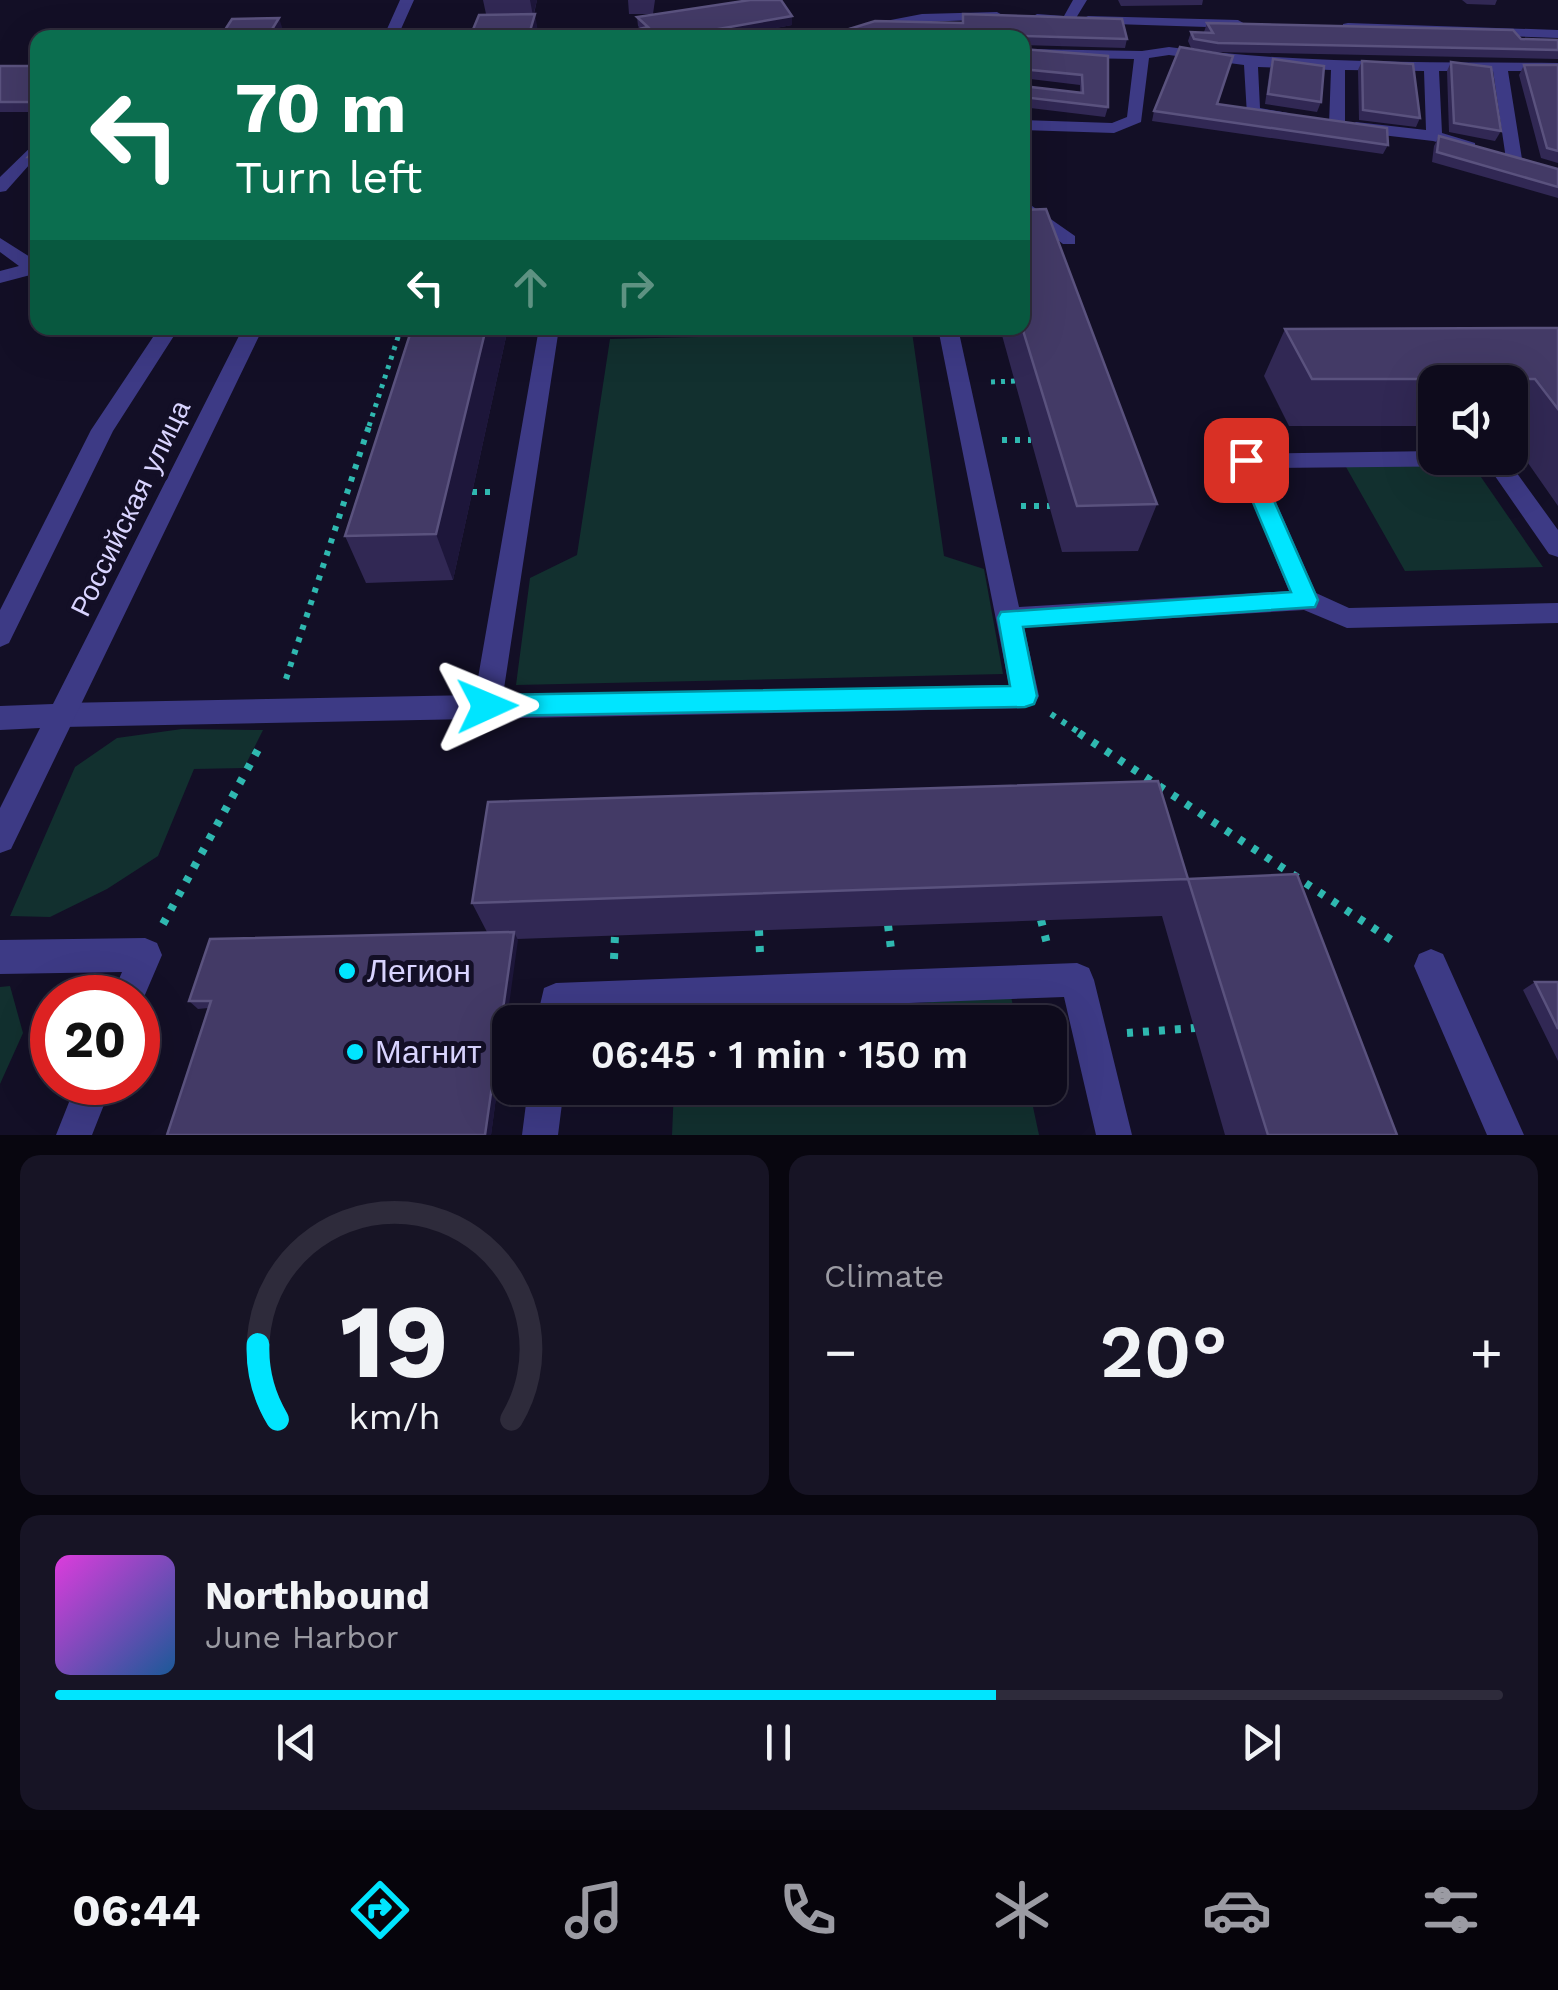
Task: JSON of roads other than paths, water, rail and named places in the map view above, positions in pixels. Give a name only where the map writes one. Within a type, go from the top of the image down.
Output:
[{"type":"street","points":[[394,30],[407,0]]},
{"type":"street","points":[[1068,20],[1080,0]]},
{"type":"street","points":[[851,30],[922,18],[983,15],[1262,25]]},
{"type":"street","points":[[1338,26],[1558,34]]},
{"type":"street","points":[[1030,53],[1142,55],[1169,51],[1251,62],[1338,66],[1558,68]]},
{"type":"street","points":[[1030,125],[1114,128],[1135,119],[1142,55]]},
{"type":"street","points":[[1251,62],[1252,112],[1434,136],[1506,156],[1500,66]]},
{"type":"street","points":[[1431,65],[1434,136]]},
{"type":"street","points":[[1320,123],[1338,66]]},
{"type":"street","points":[[0,187],[30,154]]},
{"type":"street","points":[[1030,210],[1069,240]]},
{"type":"street","points":[[0,242],[30,263]]},
{"type":"street","points":[[0,276],[30,268]]},
{"type":"street","points":[[0,636],[102,430],[163,335]]},
{"type":"street","name":"Российская улица","points":[[0,839],[250,335]]},
{"type":"street","points":[[487,706],[549,335]]},
{"type":"street","points":[[0,718],[1025,696],[949,335]]},
{"type":"street","points":[[1306,600],[1246,460],[1494,458],[1558,548]]},
{"type":"street","points":[[1010,618],[1306,600],[1347,618],[1558,613]]},
{"type":"street","points":[[0,957],[145,956],[137,975]]},
{"type":"street","points":[[1431,966],[1506,1135]]},
{"type":"street","points":[[555,1005],[556,1000],[1077,980],[1114,1135]]},
{"type":"street","points":[[74,1135],[86,1105]]},
{"type":"street","points":[[540,1135],[544,1105]]},
{"type":"place","name":"Легион","points":[[347,971]]},
{"type":"place","name":"Магнит","points":[[355,1052]]}]
